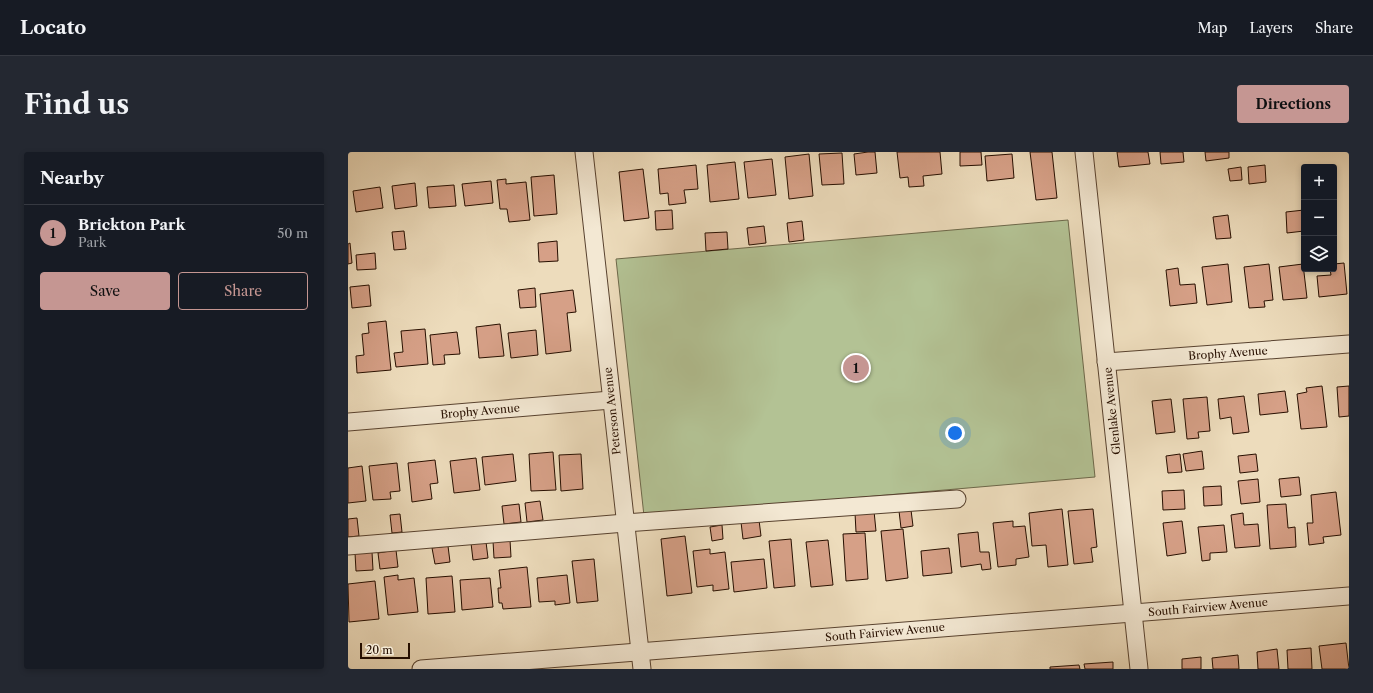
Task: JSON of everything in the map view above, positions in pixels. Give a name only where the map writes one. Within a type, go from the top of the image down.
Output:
[{"type":"street","name":"Peterson Avenue","points":[[584,152],[642,669]]},
{"type":"street","name":"Glenlake Avenue","points":[[1084,152],[1140,669]]},
{"type":"street","name":"Brophy Avenue","points":[[1106,362],[1349,344]]},
{"type":"street","name":"Brophy Avenue","points":[[348,422],[611,400]]},
{"type":"street","points":[[348,546],[625,523],[957,499]]},
{"type":"street","name":"South Fairview Avenue","points":[[421,669],[1349,596]]},
{"type":"green space","points":[[1068,220],[1095,477],[644,516],[616,259]]},
{"type":"building","points":[[875,152],[877,173],[856,175],[854,154]]},
{"type":"building","points":[[897,152],[940,152],[942,174],[923,176],[924,186],[909,187],[908,177],[900,178]]},
{"type":"building","points":[[960,152],[981,152],[982,165],[960,166]]},
{"type":"building","points":[[1030,152],[1052,152],[1057,198],[1036,200]]},
{"type":"building","points":[[1117,152],[1148,152],[1150,164],[1119,167]]},
{"type":"building","points":[[1160,152],[1183,152],[1184,162],[1161,164]]},
{"type":"building","points":[[1205,152],[1229,152],[1229,158],[1206,161]]},
{"type":"building","points":[[842,153],[844,184],[822,185],[819,154]]},
{"type":"building","points":[[809,154],[813,196],[789,199],[785,157]]},
{"type":"building","points":[[1012,154],[1014,178],[987,181],[985,156]]},
{"type":"building","points":[[772,159],[776,195],[748,198],[744,162]]},
{"type":"building","points":[[735,162],[739,199],[710,202],[707,165]]},
{"type":"building","points":[[696,165],[698,189],[684,190],[686,203],[669,205],[668,193],[660,194],[658,169]]},
{"type":"building","points":[[1265,165],[1266,182],[1249,184],[1248,167]]},
{"type":"building","points":[[1241,167],[1242,180],[1230,181],[1228,169]]},
{"type":"building","points":[[643,169],[649,218],[624,221],[619,172]]},
{"type":"building","points":[[554,175],[557,214],[534,216],[531,177]]},
{"type":"building","points":[[506,179],[506,184],[526,182],[530,220],[509,222],[507,209],[500,209],[497,180]]},
{"type":"building","points":[[491,181],[493,203],[465,206],[462,184]]},
{"type":"building","points":[[415,183],[417,206],[395,209],[392,186]]},
{"type":"building","points":[[454,185],[456,206],[429,208],[427,187]]},
{"type":"building","points":[[380,187],[383,208],[356,212],[353,191]]},
{"type":"building","points":[[672,210],[673,229],[656,230],[655,211]]},
{"type":"building","points":[[1301,210],[1301,231],[1287,233],[1286,212]]},
{"type":"building","points":[[1228,215],[1231,238],[1216,239],[1213,217]]},
{"type":"building","points":[[802,221],[804,240],[789,242],[787,223]]},
{"type":"building","points":[[764,226],[766,243],[749,245],[747,228]]},
{"type":"building","points":[[404,231],[406,249],[394,250],[392,232]]},
{"type":"building","points":[[727,232],[728,249],[706,251],[705,233]]},
{"type":"building","points":[[557,241],[558,261],[539,262],[538,243]]},
{"type":"building","points":[[350,243],[352,263],[348,264],[348,244]]},
{"type":"building","points":[[375,253],[376,269],[357,270],[356,255]]},
{"type":"building","points":[[1344,263],[1347,294],[1319,297],[1317,276],[1331,275],[1330,272],[1337,272],[1337,264]]},
{"type":"building","points":[[1228,264],[1232,302],[1207,305],[1202,267]]},
{"type":"building","points":[[1269,264],[1273,300],[1264,301],[1265,307],[1249,308],[1244,267]]},
{"type":"building","points":[[1301,264],[1301,272],[1304,272],[1307,298],[1283,300],[1279,267]]},
{"type":"building","points":[[1178,268],[1180,285],[1195,284],[1197,303],[1170,306],[1166,270]]},
{"type":"building","points":[[369,285],[371,306],[352,308],[350,287]]},
{"type":"building","points":[[535,288],[536,307],[520,308],[518,290]]},
{"type":"building","points":[[573,290],[576,312],[567,313],[571,351],[546,354],[540,294]]},
{"type":"building","points":[[386,321],[391,370],[357,373],[356,356],[364,355],[362,334],[369,333],[368,323]]},
{"type":"building","points":[[500,324],[504,356],[479,358],[476,327]]},
{"type":"building","points":[[425,329],[428,364],[396,367],[394,353],[403,352],[401,331]]},
{"type":"building","points":[[536,330],[538,355],[511,358],[508,333]]},
{"type":"building","points":[[457,332],[460,354],[444,355],[445,364],[433,365],[430,335]]},
{"type":"building","points":[[1322,386],[1327,427],[1301,429],[1297,394],[1307,392],[1306,388]]},
{"type":"building","points":[[1349,386],[1349,416],[1339,417],[1337,387]]},
{"type":"building","points":[[1285,391],[1288,412],[1260,415],[1258,394]]},
{"type":"building","points":[[1244,396],[1249,432],[1233,434],[1231,417],[1220,419],[1218,399]]},
{"type":"building","points":[[1207,397],[1210,431],[1198,432],[1199,438],[1187,439],[1183,399]]},
{"type":"building","points":[[1171,399],[1175,432],[1156,434],[1152,401]]},
{"type":"building","points":[[1202,451],[1204,469],[1186,471],[1183,454]]},
{"type":"building","points":[[553,452],[556,490],[531,491],[529,454]]},
{"type":"building","points":[[513,454],[516,481],[485,485],[482,457]]},
{"type":"building","points":[[581,454],[583,489],[561,491],[559,455]]},
{"type":"building","points":[[1180,454],[1182,472],[1168,473],[1166,456]]},
{"type":"building","points":[[1256,454],[1258,471],[1240,473],[1238,456]]},
{"type":"building","points":[[476,458],[480,490],[454,493],[450,461]]},
{"type":"building","points":[[435,460],[438,483],[430,484],[432,499],[412,502],[408,463]]},
{"type":"building","points":[[397,463],[400,491],[390,492],[391,499],[373,500],[369,466]]},
{"type":"building","points":[[362,466],[366,501],[348,503],[348,468]]},
{"type":"building","points":[[1299,477],[1301,495],[1281,497],[1279,479]]},
{"type":"building","points":[[1258,479],[1260,502],[1241,504],[1238,481]]},
{"type":"building","points":[[1221,486],[1222,505],[1204,506],[1203,487]]},
{"type":"building","points":[[1184,490],[1185,509],[1163,510],[1162,491]]},
{"type":"building","points":[[1336,492],[1341,535],[1323,537],[1324,543],[1309,545],[1307,523],[1313,523],[1311,495]]},
{"type":"building","points":[[540,501],[543,520],[527,522],[525,503]]},
{"type":"building","points":[[519,504],[521,522],[504,524],[502,506]]},
{"type":"building","points":[[1286,504],[1288,528],[1295,527],[1296,547],[1270,549],[1267,505]]},
{"type":"building","points":[[1062,509],[1068,565],[1048,567],[1046,545],[1032,546],[1029,513]]},
{"type":"building","points":[[1093,509],[1097,547],[1091,548],[1093,562],[1074,564],[1068,511]]},
{"type":"building","points":[[911,510],[913,526],[901,528],[899,511]]},
{"type":"building","points":[[874,511],[876,531],[856,532],[855,513]]},
{"type":"building","points":[[1243,513],[1244,525],[1258,524],[1260,546],[1235,548],[1231,515]]},
{"type":"building","points":[[400,514],[402,532],[392,533],[390,515]]},
{"type":"building","points":[[357,518],[359,536],[348,537],[348,519]]},
{"type":"building","points":[[759,520],[761,536],[743,539],[741,522]]},
{"type":"building","points":[[1013,521],[1013,527],[1025,526],[1029,557],[1016,559],[1016,565],[998,567],[993,523]]},
{"type":"building","points":[[1182,521],[1186,553],[1167,556],[1163,523]]},
{"type":"building","points":[[722,525],[723,539],[712,541],[710,527]]},
{"type":"building","points":[[1224,525],[1227,552],[1210,553],[1210,560],[1202,561],[1198,527]]},
{"type":"building","points":[[903,529],[908,578],[886,581],[881,531]]},
{"type":"building","points":[[978,532],[980,552],[989,552],[991,569],[982,570],[981,564],[961,567],[958,534]]},
{"type":"building","points":[[865,533],[868,579],[846,581],[843,534]]},
{"type":"building","points":[[685,536],[692,593],[667,596],[661,539]]},
{"type":"building","points":[[791,539],[795,586],[774,588],[769,541]]},
{"type":"building","points":[[510,540],[511,557],[494,558],[493,541]]},
{"type":"building","points":[[828,540],[833,585],[811,587],[806,542]]},
{"type":"building","points":[[486,542],[488,558],[473,560],[471,543]]},
{"type":"building","points":[[448,546],[450,562],[435,564],[432,548]]},
{"type":"building","points":[[949,548],[952,573],[923,576],[921,551]]},
{"type":"building","points":[[710,549],[710,554],[725,552],[729,589],[713,591],[713,585],[697,587],[693,551]]},
{"type":"building","points":[[396,550],[398,567],[380,569],[378,553]]},
{"type":"building","points":[[372,552],[373,570],[356,571],[355,553]]},
{"type":"building","points":[[594,559],[598,601],[577,603],[572,561]]},
{"type":"building","points":[[764,559],[767,588],[734,592],[731,562]]},
{"type":"building","points":[[527,567],[531,607],[503,609],[502,603],[499,603],[498,588],[501,588],[499,570]]},
{"type":"building","points":[[398,575],[398,580],[414,578],[418,612],[388,615],[384,577]]},
{"type":"building","points":[[567,575],[570,603],[555,605],[555,601],[539,602],[537,578]]},
{"type":"building","points":[[452,576],[455,612],[428,614],[426,578]]},
{"type":"building","points":[[490,578],[493,607],[462,610],[460,580]]},
{"type":"building","points":[[375,581],[379,619],[349,622],[348,584]]},
{"type":"building","points":[[1346,643],[1349,669],[1322,669],[1319,646]]},
{"type":"building","points":[[1311,648],[1312,669],[1288,669],[1287,650]]},
{"type":"building","points":[[1277,649],[1279,669],[1258,669],[1257,652]]},
{"type":"building","points":[[1238,655],[1239,669],[1213,669],[1212,658]]},
{"type":"building","points":[[1201,657],[1201,669],[1182,669],[1182,659]]},
{"type":"building","points":[[1113,662],[1113,669],[1085,669],[1084,664]]},
{"type":"building","points":[[1079,665],[1080,669],[1050,669],[1050,667]]},
{"type":"place","name":"Brickton Park","points":[[856,368]]}]
